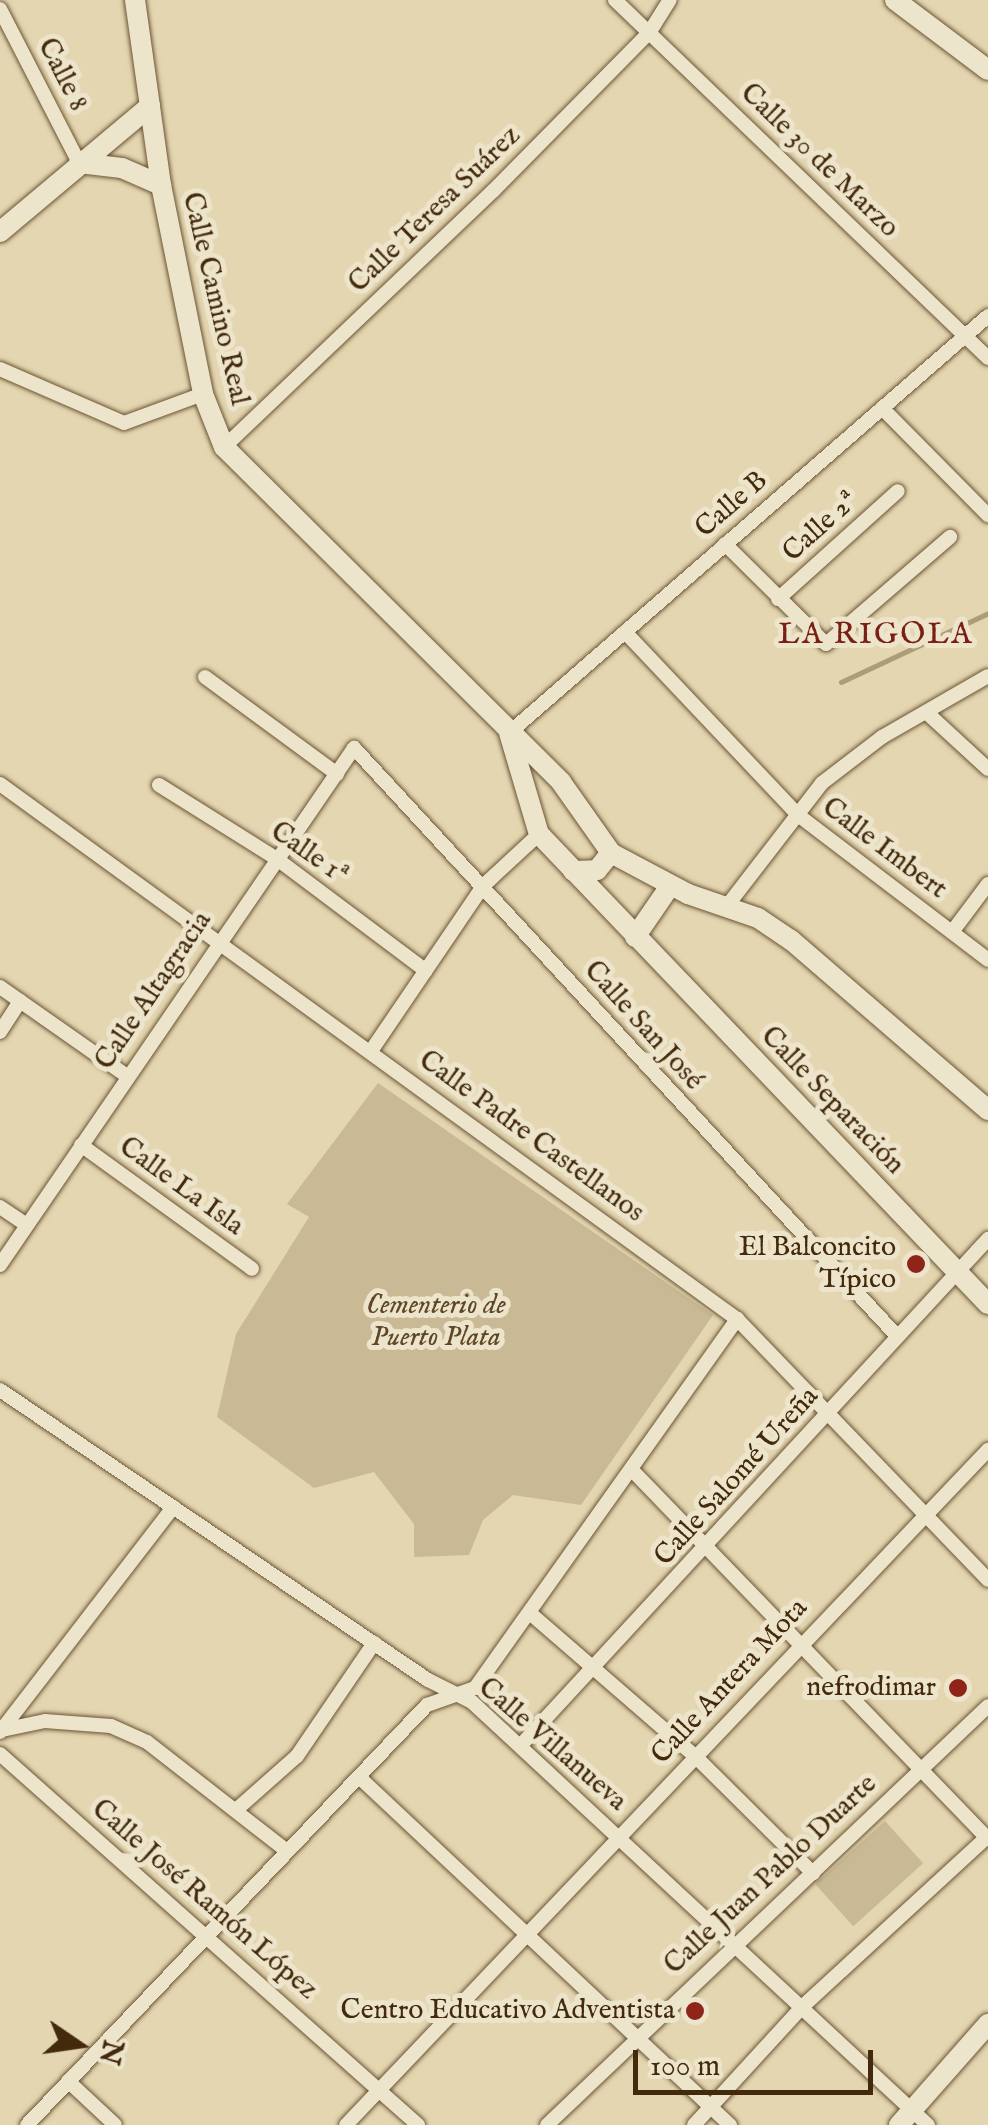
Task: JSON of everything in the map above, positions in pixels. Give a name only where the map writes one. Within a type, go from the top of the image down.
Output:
[{"type":"street","name":"Calle Camino Real","points":[[135,0],[161,185],[204,394],[224,447],[561,782],[611,853]]},
{"type":"street","name":"Calle 30 de Marzo","points":[[615,0],[988,358]]},
{"type":"street","name":"Calle Teresa Suárez","points":[[224,447],[649,34],[670,0]]},
{"type":"street","points":[[896,0],[919,7],[987,67]]},
{"type":"street","name":"Calle 8","points":[[0,10],[79,163]]},
{"type":"street","points":[[0,232],[150,106]]},
{"type":"street","points":[[79,163],[122,168],[161,185]]},
{"type":"street","name":"Calle B","points":[[509,733],[988,316]]},
{"type":"street","points":[[0,369],[124,423],[204,394]]},
{"type":"street","points":[[882,408],[988,515]]},
{"type":"street","name":"Calle 2ª","points":[[778,599],[898,491]]},
{"type":"street","points":[[725,544],[826,644],[950,537]]},
{"type":"street","name":"Calle Imbert","points":[[625,632],[798,814],[988,960]]},
{"type":"street","points":[[727,906],[822,783],[926,712],[988,676]]},
{"type":"street","points":[[205,677],[337,774]]},
{"type":"street","points":[[926,712],[988,769]]},
{"type":"street","points":[[371,1051],[483,886],[539,834],[509,733]]},
{"type":"street","name":"Calle Altagracia","points":[[0,1265],[217,940],[354,748]]},
{"type":"street","name":"Calle San José","points":[[354,748],[897,1336]]},
{"type":"street","name":"Calle Padre Castellanos","points":[[0,784],[738,1318],[988,1580]]},
{"type":"street","name":"Calle 1ª","points":[[159,785],[277,860],[426,970]]},
{"type":"street","name":"Calle Separación","points":[[539,834],[988,1304]]},
{"type":"street","points":[[573,872],[597,870],[611,853],[670,886],[727,906],[791,940],[988,1110]]},
{"type":"street","points":[[952,932],[988,884]]},
{"type":"street","points":[[635,936],[670,886]]},
{"type":"street","points":[[0,987],[127,1076]]},
{"type":"street","points":[[0,1032],[20,1001]]},
{"type":"street","name":"Calle La Isla","points":[[81,1145],[252,1270]]},
{"type":"street","points":[[0,1207],[27,1225]]},
{"type":"street","name":"Calle Salomé Ureña","points":[[521,1746],[708,1549],[988,1239]]},
{"type":"street","points":[[26,2125],[427,1705],[475,1688],[738,1318]]},
{"type":"street","name":"Calle Villanueva","points":[[0,1390],[374,1644],[452,1694],[472,1702],[802,2007],[905,2117],[928,2125]]},
{"type":"street","name":"Calle Antera Mota","points":[[346,2125],[988,1450]]},
{"type":"street","points":[[632,1470],[987,1838],[802,2007],[694,2125]]},
{"type":"street","points":[[1,1731],[173,1507]]},
{"type":"street","points":[[531,1614],[694,1755],[813,1873]]},
{"type":"street","points":[[237,1809],[297,1756],[374,1644]]},
{"type":"street","name":"Calle Juan Pablo Duarte","points":[[547,2125],[733,1942],[813,1873],[988,1706]]},
{"type":"street","points":[[1,1731],[45,1721],[111,1726],[147,1742],[288,1850]]},
{"type":"street","name":"Calle José Ramón López","points":[[0,1754],[209,1934],[418,2125]]},
{"type":"street","points":[[359,1776],[730,2125]]},
{"type":"street","points":[[905,2117],[988,2024]]},
{"type":"street","points":[[68,2082],[115,2125]]},
{"type":"green space","name":"Cementerio de Puerto Plata","points":[[378,1083],[713,1315],[581,1505],[513,1495],[483,1520],[469,1555],[414,1557],[414,1524],[374,1472],[314,1488],[217,1417],[236,1334],[309,1217],[287,1204]]},
{"type":"green space","points":[[885,1821],[923,1863],[853,1926],[815,1884]]},
{"type":"waterway","points":[[841,682],[988,613]]},
{"type":"place","name":"El Balconcito Típico","points":[[916,1264]]},
{"type":"place","name":"nefrodimar","points":[[958,1688]]},
{"type":"place","name":"Centro Educativo Adventista","points":[[695,2011]]},
{"type":"district","name":"LA RIGOLA","points":[[876,635]]}]
